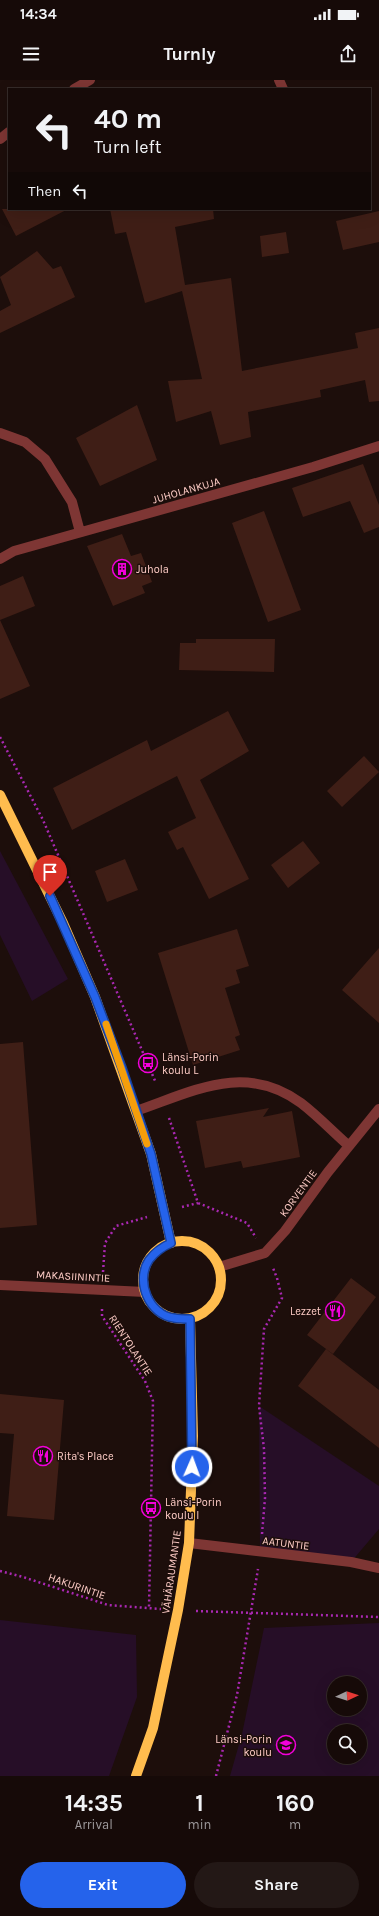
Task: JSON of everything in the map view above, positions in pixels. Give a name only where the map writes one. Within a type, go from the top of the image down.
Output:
[{"type":"main road","points":[[0,795],[63,923],[95,997],[151,1154],[171,1243]]},
{"type":"main road","points":[[186,1241],[200,1245],[211,1253],[219,1267],[222,1285],[216,1301],[205,1312],[190,1319],[174,1318],[160,1313],[152,1304],[145,1292],[144,1273],[149,1261],[159,1249],[171,1243],[186,1241]]},
{"type":"main road","name":"VÄHÄRAUMANTIE","points":[[136,1776],[154,1728],[178,1610],[189,1543],[193,1436],[190,1319]]},
{"type":"street","points":[[76,88],[90,80]]},
{"type":"street","points":[[0,139],[8,133]]},
{"type":"street","points":[[0,433],[25,442],[45,459],[72,502],[80,532]]},
{"type":"street","name":"JUHOLANKUJA","points":[[0,558],[14,551],[313,467],[379,446]]},
{"type":"street","points":[[136,1111],[213,1084],[237,1081],[259,1083],[280,1090],[302,1104],[349,1146]]},
{"type":"street","name":"KORVENTIE","points":[[219,1267],[265,1253],[285,1231],[349,1146],[379,1110]]},
{"type":"street","name":"MAKASIININTIE","points":[[0,1285],[145,1292]]},
{"type":"street","name":"AATUNTIE","points":[[189,1543],[351,1562],[379,1568]]},
{"type":"path","name":"RIENTOLANTIE","points":[[149,1608],[153,1401],[145,1381],[102,1316],[105,1243],[116,1226],[198,1203]]},
{"type":"path","name":"HAKURINTIE","points":[[0,1571],[24,1577],[108,1605],[178,1610],[379,1617]]},
{"type":"shaded area","points":[[0,851],[68,979],[32,1001],[0,935]]},
{"type":"shaded area","points":[[259,1406],[379,1486],[379,1529],[351,1562],[260,1552]]},
{"type":"shaded area","points":[[0,1620],[136,1635],[137,1697],[109,1776],[0,1776]]},
{"type":"shaded area","points":[[379,1623],[379,1776],[230,1776],[242,1734],[264,1628]]},
{"type":"building","points":[[2,209],[66,210],[16,236]]},
{"type":"building","points":[[110,210],[213,210],[214,219],[175,227],[185,285],[231,278],[242,371],[358,348],[355,333],[379,328],[379,401],[369,402],[365,380],[320,390],[321,397],[248,412],[251,437],[220,445],[211,411],[176,422],[168,381],[202,379],[182,291],[145,303],[126,232],[115,234]]},
{"type":"building","points":[[379,211],[379,242],[343,250],[336,221]]},
{"type":"building","points":[[286,232],[289,253],[262,257],[260,236]]},
{"type":"building","points":[[37,251],[53,269],[61,266],[75,297],[0,333],[0,311],[11,305],[0,277]]},
{"type":"building","points":[[137,405],[157,460],[100,486],[76,438]]},
{"type":"building","points":[[363,464],[379,505],[379,527],[364,533],[350,501],[303,517],[292,488]]},
{"type":"building","points":[[264,511],[301,610],[268,622],[232,523]]},
{"type":"building","name":"Juhola","points":[[122,534],[131,556],[141,553],[152,582],[142,586],[145,593],[113,606],[87,546]]},
{"type":"building","points":[[23,576],[35,606],[0,620],[0,586]]},
{"type":"building","points":[[0,620],[30,686],[0,699]]},
{"type":"building","points":[[196,639],[275,639],[274,672],[179,670],[180,643],[196,643]]},
{"type":"building","points":[[228,711],[249,751],[200,780],[249,879],[209,899],[183,847],[177,850],[168,832],[196,818],[177,776],[72,830],[53,788],[147,740],[151,751]]},
{"type":"building","points":[[364,756],[379,772],[342,807],[327,791]]},
{"type":"building","points":[[303,841],[320,863],[288,888],[271,865]]},
{"type":"building","points":[[125,859],[138,890],[107,902],[95,871]]},
{"type":"building","points":[[237,929],[249,966],[236,970],[240,983],[225,988],[240,1035],[235,1037],[240,1050],[193,1065],[158,953]]},
{"type":"building","points":[[379,948],[379,1023],[342,990]]},
{"type":"building","points":[[23,1042],[37,1225],[0,1228],[0,1044]]},
{"type":"building","points":[[269,1108],[263,1117],[292,1111],[300,1157],[243,1168],[241,1161],[205,1168],[196,1121]]},
{"type":"building","points":[[351,1278],[376,1297],[333,1354],[307,1335]]},
{"type":"building","points":[[326,1349],[379,1390],[379,1448],[298,1386]]},
{"type":"building","points":[[0,1394],[64,1400],[54,1520],[7,1516],[14,1434],[0,1433]]},
{"type":"slow traffic","points":[[106,1024],[147,1144]]},
{"type":"place","name":"Juhola","points":[[122,569]]},
{"type":"place","name":"Länsi-Porin koulu L","points":[[148,1063]]},
{"type":"place","name":"Lezzet","points":[[335,1311]]},
{"type":"place","name":"Rita's Place","points":[[43,1456]]},
{"type":"place","name":"Länsi-Porin koulu I","points":[[151,1508]]},
{"type":"place","name":"Länsi-Porin koulu","points":[[286,1745]]},
{"type":"route","points":[[50,896],[95,997],[122,1068],[151,1154],[171,1243],[159,1249],[149,1261],[144,1273],[145,1292],[152,1304],[160,1313],[174,1318],[190,1319],[193,1436],[192,1467]]}]
